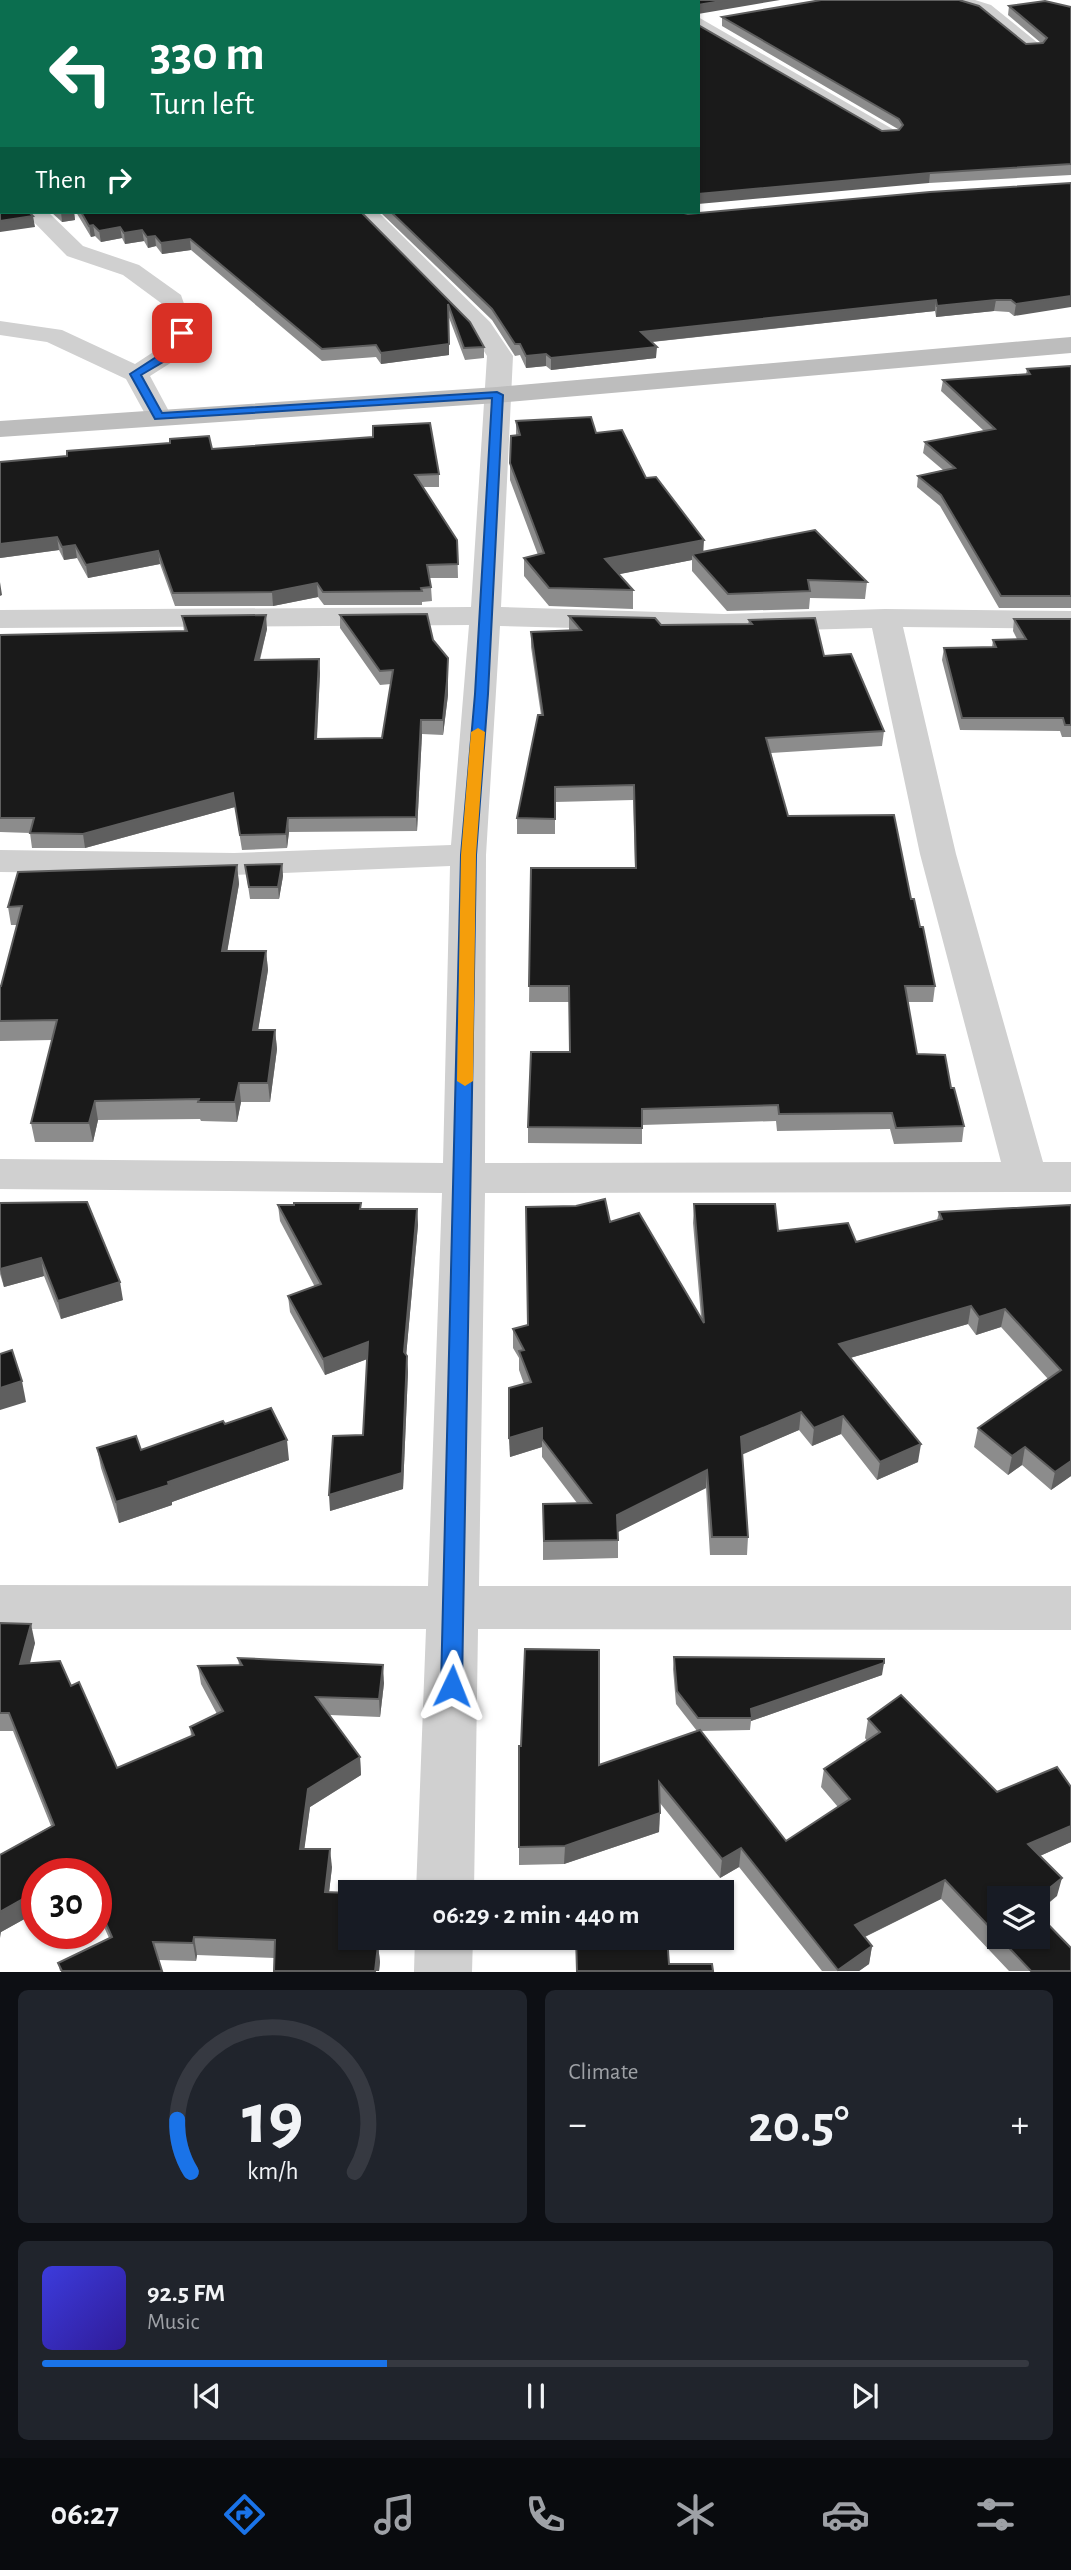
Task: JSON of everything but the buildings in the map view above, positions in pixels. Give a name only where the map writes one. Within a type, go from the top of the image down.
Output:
[{"type":"street","points":[[956,0],[985,9],[1033,47]]},
{"type":"street","points":[[985,9],[1011,5]]},
{"type":"street","points":[[700,22],[722,18]]},
{"type":"street","points":[[700,23],[890,135]]},
{"type":"street","points":[[37,214],[75,251],[131,270],[173,300],[182,333],[171,352],[136,374]]},
{"type":"street","points":[[367,214],[481,327],[500,356],[481,694],[468,855],[464,1178],[445,1880]]},
{"type":"street","points":[[0,328],[53,335],[136,374],[159,417]]},
{"type":"street","points":[[0,429],[497,395],[1071,345]]},
{"type":"street","points":[[0,619],[484,616],[724,623],[885,618],[1071,620]]},
{"type":"street","points":[[885,618],[938,855],[1026,1177]]},
{"type":"street","points":[[0,861],[234,864],[468,855]]},
{"type":"street","points":[[0,1174],[464,1178],[1071,1177]]},
{"type":"street","points":[[0,1607],[1071,1608]]},
{"type":"street","points":[[443,1972],[444,1950]]},
{"type":"slow traffic","points":[[465,1081],[468,855],[478,732]]},
{"type":"route","points":[[182,333],[171,352],[136,374],[159,417],[497,395],[481,694],[468,855],[464,1178],[452,1686]]}]
